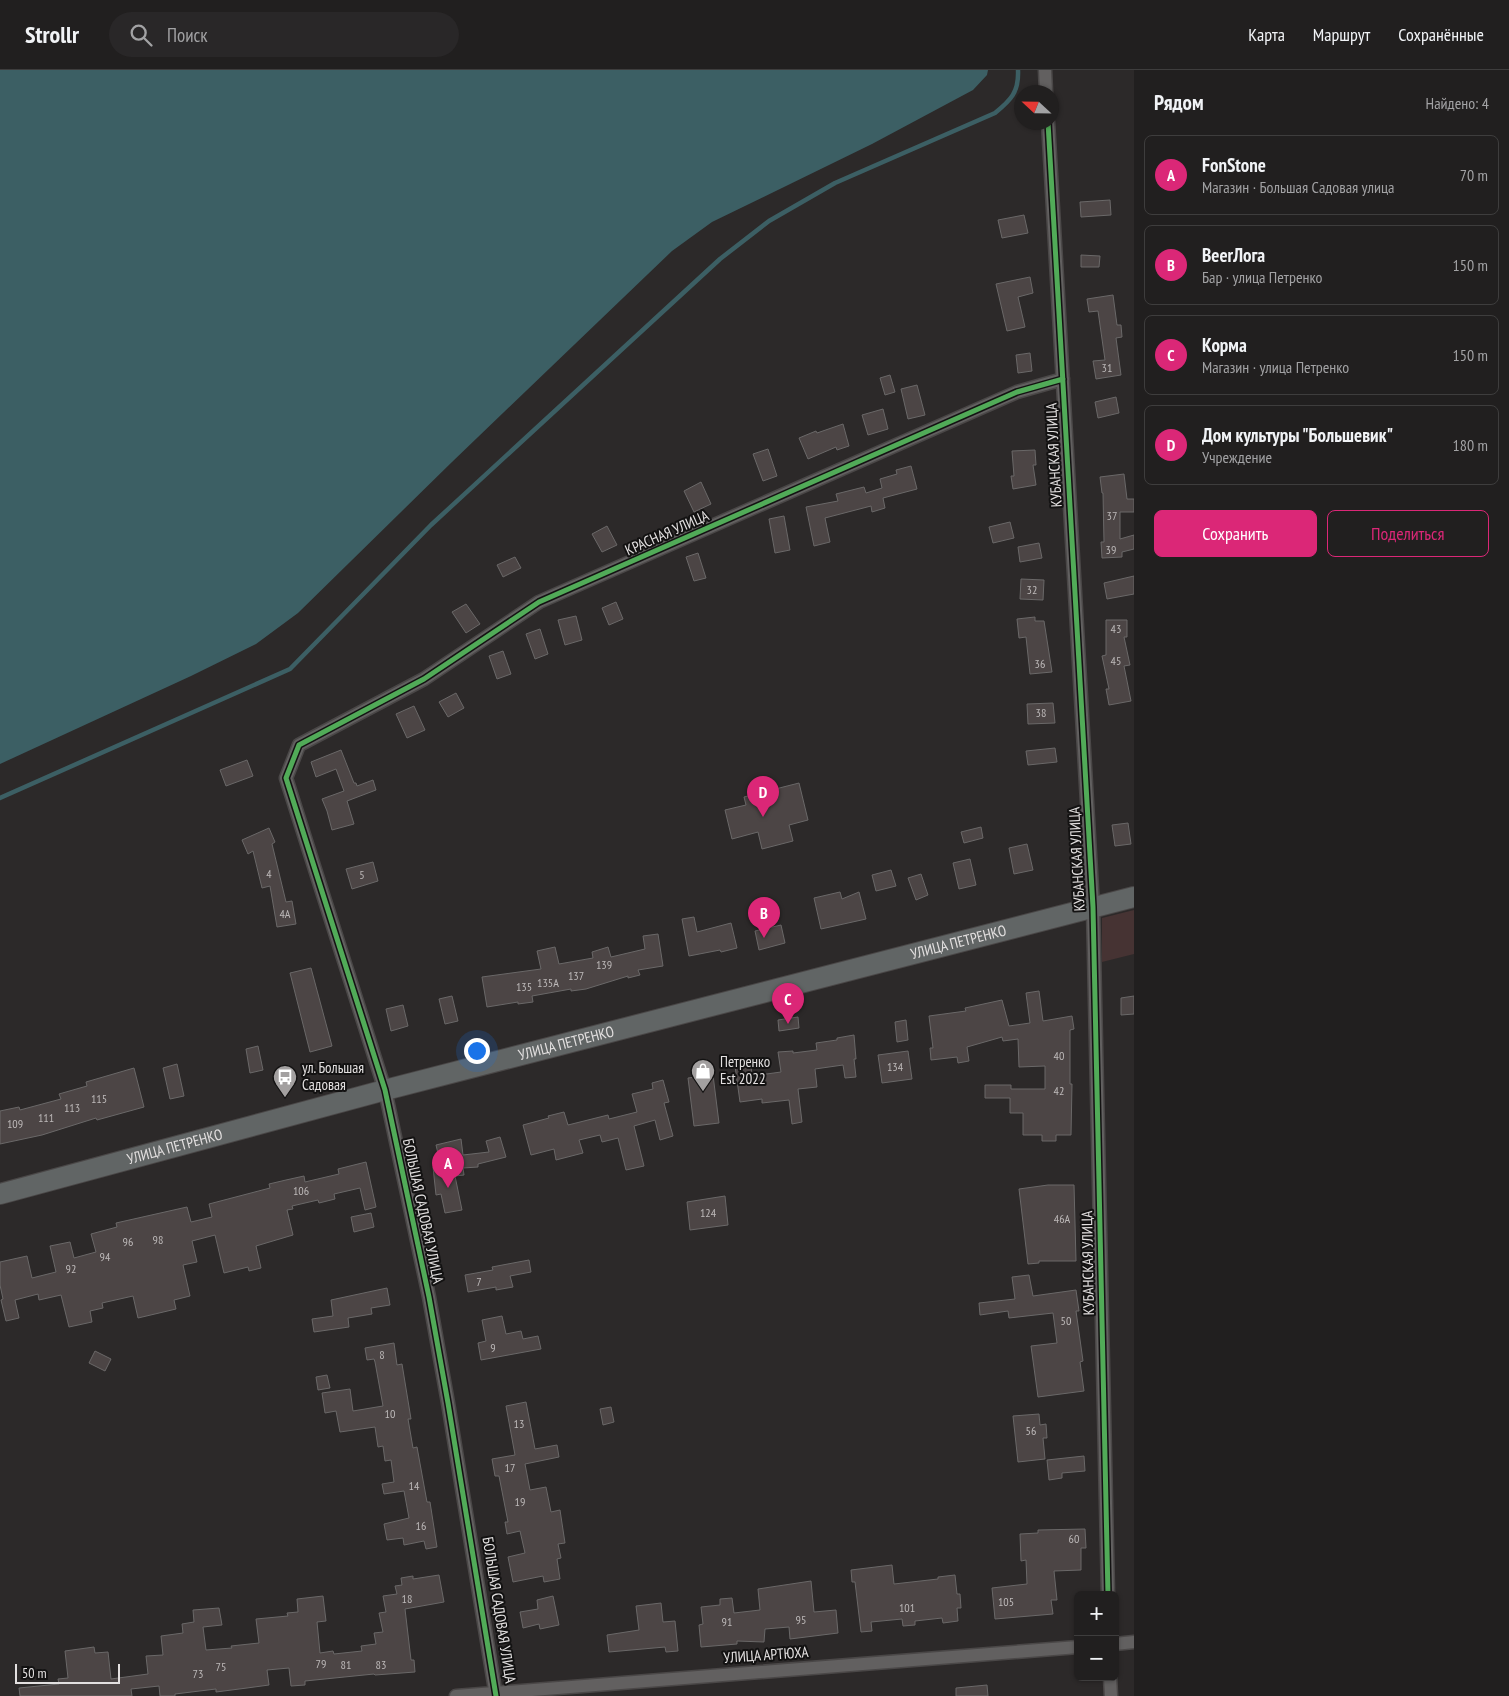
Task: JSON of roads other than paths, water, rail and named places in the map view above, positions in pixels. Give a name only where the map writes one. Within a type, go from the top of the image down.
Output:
[{"type":"main road","name":"УЛИЦА ПЕТРЕНКО","points":[[0,1194],[385,1090],[1134,897]]},
{"type":"street","points":[[1045,70],[1046,85]]},
{"type":"street","name":"КУБАНСКАЯ УЛИЦА","points":[[1048,130],[1093,907],[1108,1591]]},
{"type":"street","name":"КРАСНАЯ УЛИЦА","points":[[298,745],[424,679],[539,602],[1017,392],[1062,379]]},
{"type":"street","name":"БОЛЬШАЯ САДОВАЯ УЛИЦА","points":[[298,745],[286,778],[385,1090],[427,1287],[496,1694]]},
{"type":"street","points":[[1119,1644],[1134,1642]]},
{"type":"street","name":"УЛИЦА АРТЮХА","points":[[456,1696],[1074,1647]]},
{"type":"street","points":[[1110,1681],[1111,1696]]},
{"type":"water","points":[[0,70],[988,70],[987,75],[973,90],[872,144],[712,222],[672,251],[298,613],[256,644],[0,764]]},
{"type":"waterway","points":[[0,798],[290,669],[431,525],[720,259],[769,221],[835,183],[995,113],[1013,95],[1017,84],[1018,70]]},
{"type":"place","name":"Дом культуры \"Большевик\"","points":[[763,817]]},
{"type":"place","name":"BeerЛога","points":[[764,938]]},
{"type":"place","name":"Корма","points":[[788,1024]]},
{"type":"place","name":"Петренко Est 2022","points":[[703,1092]]},
{"type":"place","name":"ул. Большая Садовая","points":[[285,1098]]},
{"type":"place","name":"FonStone","points":[[448,1188]]}]
